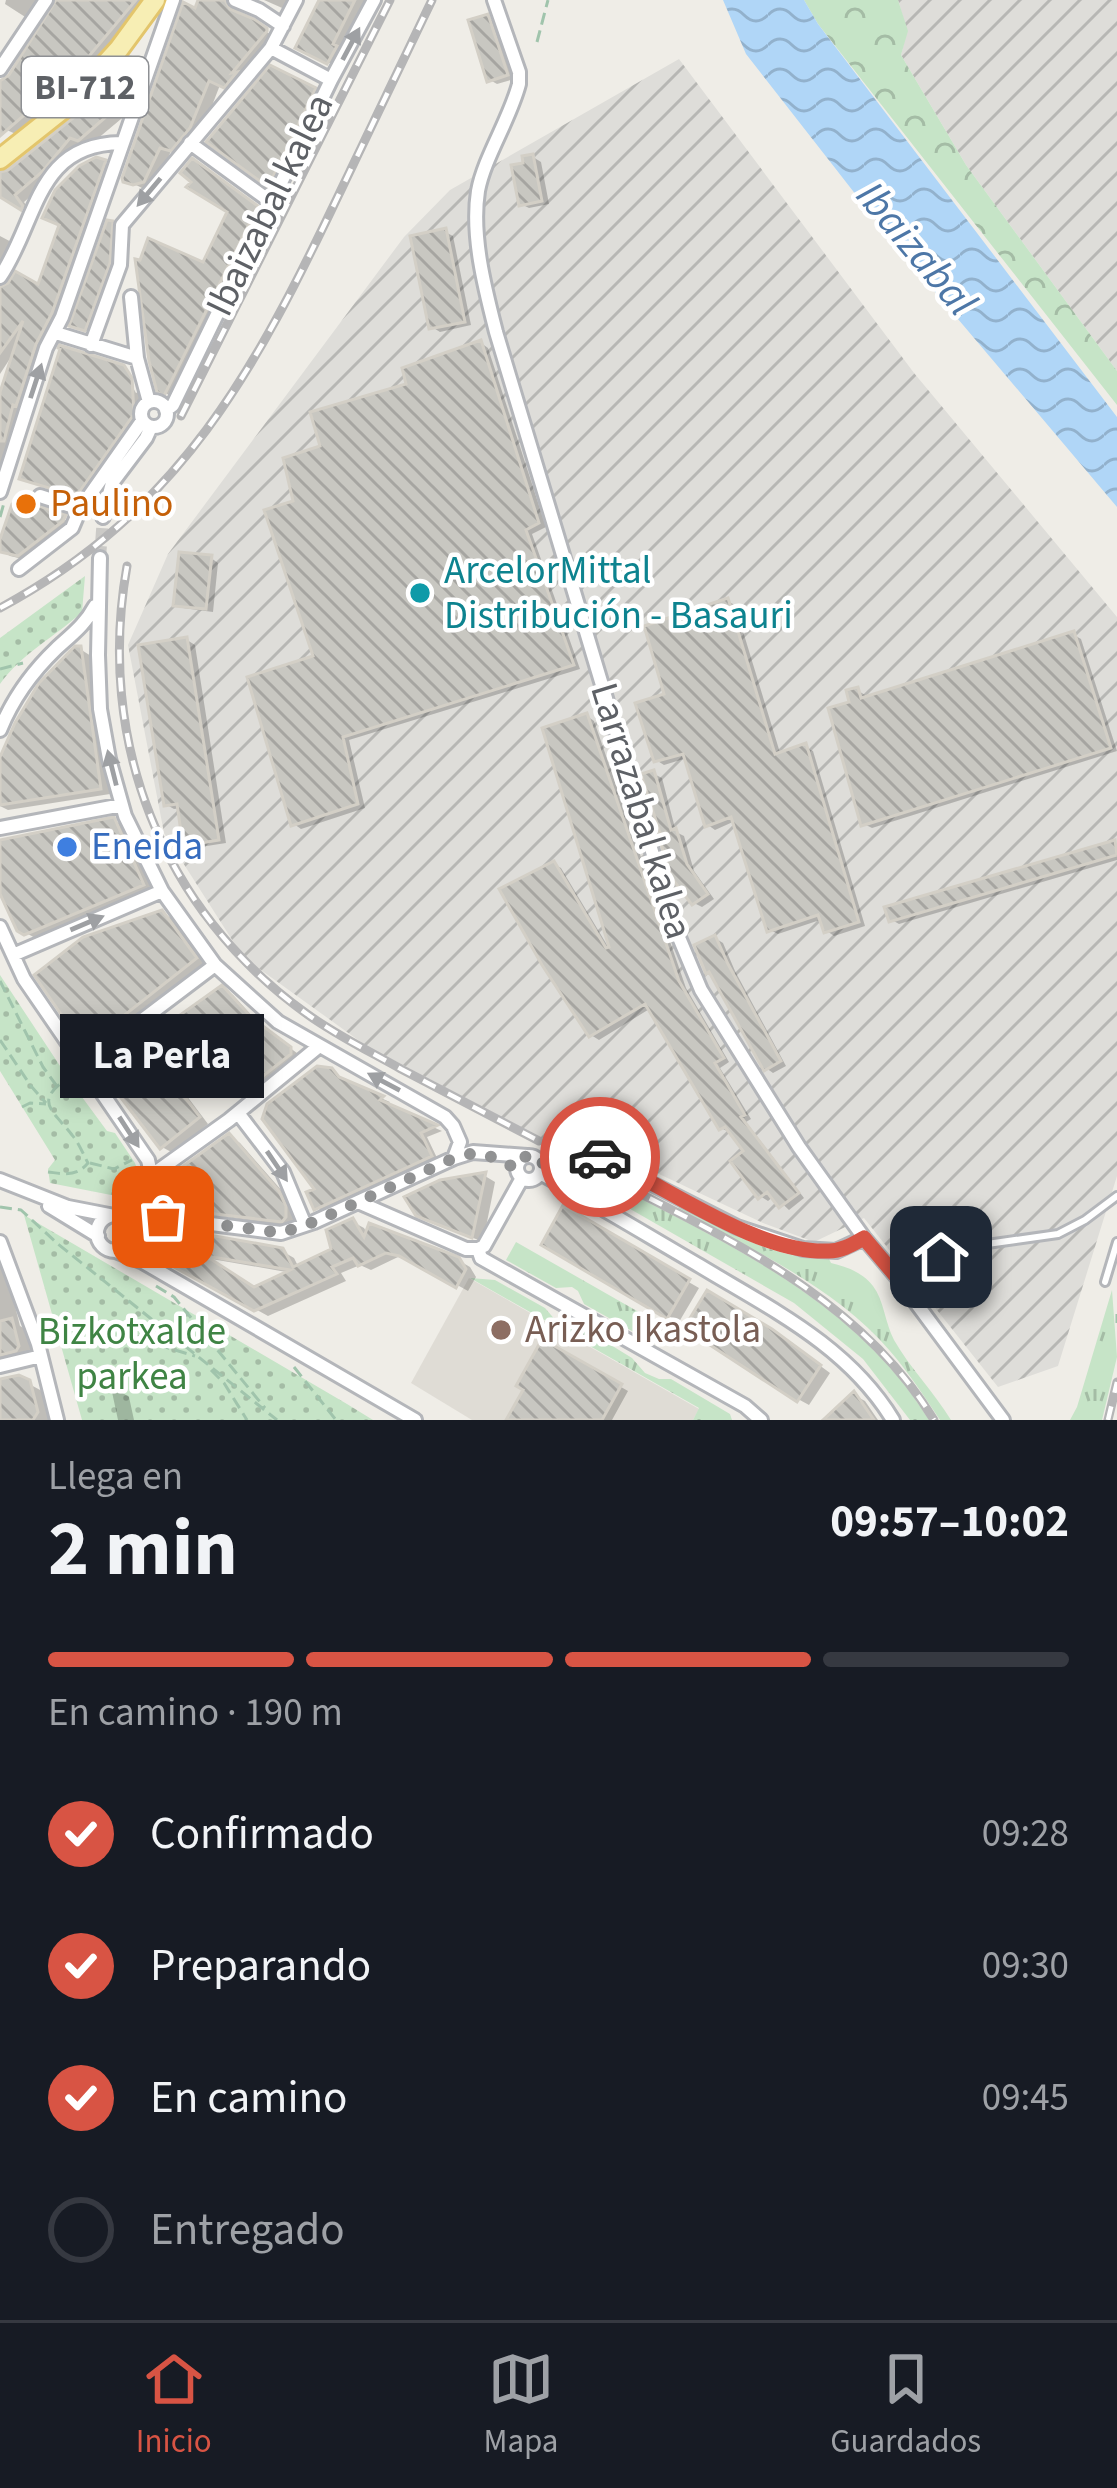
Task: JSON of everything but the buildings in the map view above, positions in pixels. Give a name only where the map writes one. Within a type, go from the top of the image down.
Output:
[{"type":"main road","name":"BI-712","points":[[0,159],[77,96],[155,0]]},
{"type":"street","points":[[0,69],[46,0]]},
{"type":"street","points":[[0,492],[46,349],[56,333],[173,0]]},
{"type":"street","points":[[235,0],[283,26]]},
{"type":"street","points":[[92,345],[120,266],[122,225],[271,48],[296,0]]},
{"type":"street","name":"Ibaizabal kalea","points":[[166,410],[374,0]]},
{"type":"street","name":"Larrazabal kalea","points":[[494,0],[519,84],[478,190],[483,282],[655,868],[701,990],[799,1147],[896,1276]]},
{"type":"street","points":[[271,48],[331,80]]},
{"type":"street","points":[[0,277],[52,172],[80,150],[99,143],[121,143]]},
{"type":"street","points":[[190,143],[271,202]]},
{"type":"street","points":[[130,298],[137,358],[149,402]]},
{"type":"street","points":[[56,333],[137,358]]},
{"type":"street","points":[[103,517],[112,483],[146,438],[141,410],[149,402],[161,403],[165,422],[159,427],[147,424]]},
{"type":"street","points":[[19,569],[72,528],[80,508],[147,424]]},
{"type":"street","points":[[40,496],[80,508]]},
{"type":"street","points":[[100,558],[100,709],[109,759],[122,805],[162,891],[215,965],[278,1022],[435,1109],[473,1152]]},
{"type":"street","points":[[0,730],[19,692],[84,625],[98,593]]},
{"type":"street","points":[[73,634],[86,640],[98,655]]},
{"type":"street","points":[[0,828],[122,805]]},
{"type":"street","points":[[13,955],[162,891]]},
{"type":"street","points":[[0,927],[24,979],[148,1160],[152,1175],[146,1198],[132,1214],[133,1233],[148,1265]]},
{"type":"street","points":[[85,1064],[215,965]]},
{"type":"street","points":[[152,1175],[318,1047]]},
{"type":"street","points":[[238,1113],[283,1172],[305,1225]]},
{"type":"street","points":[[454,1158],[460,1142]]},
{"type":"street","points":[[0,1180],[68,1207],[110,1216],[132,1214],[281,1233],[473,1152],[537,1158],[540,1168],[783,1313],[830,1348],[884,1405],[892,1420]]},
{"type":"street","points":[[490,1154],[531,1180],[560,1155],[593,1154],[737,1227],[802,1249],[836,1251],[864,1238]]},
{"type":"street","points":[[358,1202],[478,1250],[519,1173],[520,1159],[527,1156]]},
{"type":"street","points":[[28,1192],[98,1236]]},
{"type":"street","points":[[110,1216],[100,1222],[101,1244],[148,1265],[415,1420]]},
{"type":"street","points":[[113,1250],[127,1246],[133,1233]]},
{"type":"street","points":[[0,1242],[39,1350],[57,1420]]},
{"type":"street","points":[[478,1250],[481,1258],[746,1406],[761,1420]]},
{"type":"street","points":[[896,1276],[1003,1420]]},
{"type":"street","points":[[0,1366],[39,1350]]},
{"type":"lane","points":[[896,1276],[973,1246],[1058,1234],[1117,1196]]},
{"type":"lane","points":[[1105,1282],[1117,1242]]},
{"type":"path","points":[[537,42],[548,0]]},
{"type":"path","points":[[0,669],[24,663]]},
{"type":"path","points":[[0,980],[56,1086]]},
{"type":"path","points":[[1,1044],[72,1135],[88,1163],[114,1169],[133,1160]]},
{"type":"path","points":[[48,1104],[56,1086],[68,1078]]},
{"type":"path","points":[[22,1107],[48,1104]]},
{"type":"path","points":[[48,1172],[72,1175],[88,1163]]},
{"type":"path","points":[[0,1207],[21,1210],[277,1420]]},
{"type":"path","points":[[148,1265],[146,1280],[174,1298],[270,1415]]},
{"type":"path","points":[[1117,1314],[1117,1323]]},
{"type":"path","points":[[39,1350],[74,1339],[95,1343],[145,1340],[198,1357],[224,1383],[247,1420]]},
{"type":"path","points":[[294,1367],[336,1420]]},
{"type":"shaded area","points":[[898,0],[1117,0],[1117,371],[966,165],[901,55],[907,31]]},
{"type":"shaded area","points":[[679,59],[914,373],[1117,617],[1117,1176],[1058,1366],[998,1387],[864,1218],[814,1242],[589,1141],[549,1142],[365,1045],[243,957],[164,833],[128,645],[168,554],[404,237],[450,190]]},
{"type":"shaded area","name":"Arizko Ikastola","points":[[469,1278],[699,1409],[693,1420],[472,1420],[411,1383]]},
{"type":"green space","points":[[804,0],[898,0],[908,31],[901,55],[966,165],[1117,371],[1117,405],[818,24]]},
{"type":"green space","points":[[85,576],[82,612],[28,654],[0,684],[0,638]]},
{"type":"green space","points":[[0,975],[68,1078],[135,1163],[139,1175],[130,1191],[111,1195],[50,1183],[48,1169],[55,1160],[0,1071]]},
{"type":"green space","points":[[573,1164],[722,1241],[816,1300],[896,1375],[929,1420],[910,1420],[863,1359],[794,1303],[571,1175]]},
{"type":"green space","points":[[679,1206],[751,1242],[789,1254],[829,1259],[864,1277],[877,1292],[894,1340],[951,1420],[940,1420],[890,1351],[844,1307],[791,1271],[678,1210]]},
{"type":"green space","name":"Bizkotxalde parkea","points":[[24,1215],[347,1404],[373,1420],[82,1420]]},
{"type":"green space","points":[[516,1242],[658,1323],[648,1340],[584,1304],[572,1287],[556,1288],[506,1260]]},
{"type":"green space","points":[[470,1278],[495,1280],[545,1308],[557,1322],[575,1323],[632,1358],[645,1373],[671,1379],[730,1414],[732,1420],[693,1420],[699,1408]]},
{"type":"green space","points":[[1112,1290],[1117,1357],[1102,1420],[1070,1420],[1077,1407]]},
{"type":"water","name":"Ibaizabal","points":[[723,0],[804,0],[1117,417],[1117,507],[892,241],[746,54]]},
{"type":"tunnel","points":[[100,558],[103,517]]},
{"type":"railway","points":[[181,416],[390,0]]},
{"type":"railway","points":[[0,608],[63,570],[118,527],[206,430],[277,317],[432,0]]},
{"type":"railway","points":[[127,566],[120,631],[122,695],[132,757],[151,816],[178,872],[213,925],[256,972],[318,1022],[539,1141]]},
{"type":"railway","points":[[575,1160],[726,1238],[820,1298],[901,1374],[934,1420]]},
{"type":"railway","points":[[1108,1420],[1117,1382]]},
{"type":"way so far","points":[[163,1217],[281,1233],[473,1152],[490,1154],[516,1168],[520,1159],[530,1155],[541,1164],[572,1153],[600,1157]]},
{"type":"place","name":"Paulino","points":[[26,504]]},
{"type":"place","name":"ArcelorMittal Distribución - Basauri","points":[[420,593]]},
{"type":"place","name":"Eneida","points":[[67,847]]},
{"type":"place","name":"La Perla","points":[[163,1217]]},
{"type":"place","name":"Arizko Ikastola","points":[[501,1330]]},
{"type":"route","points":[[600,1157],[780,1244],[825,1252],[864,1238],[896,1276],[941,1257]]}]
